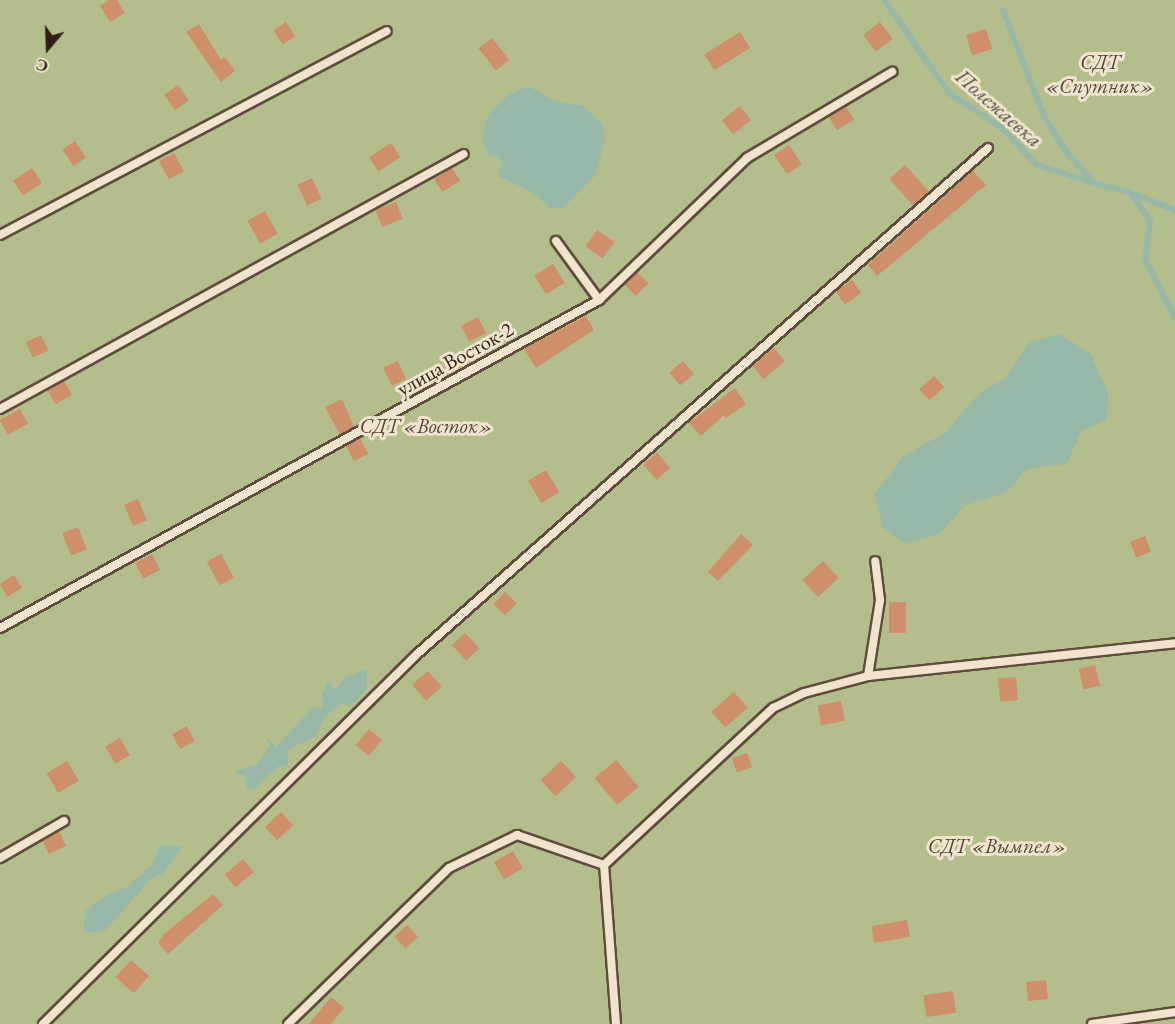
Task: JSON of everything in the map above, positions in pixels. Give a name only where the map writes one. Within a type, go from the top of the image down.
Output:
[{"type":"lane","points":[[0,235],[387,31]]},
{"type":"lane","name":"улица Восток-2","points":[[0,628],[599,300],[747,158],[892,72]]},
{"type":"lane","points":[[43,1024],[416,655],[988,148]]},
{"type":"lane","points":[[0,409],[464,154]]},
{"type":"lane","points":[[556,241],[599,300]]},
{"type":"lane","points":[[868,676],[880,600],[875,561]]},
{"type":"lane","points":[[604,865],[773,708],[804,693],[868,676],[1175,643]]},
{"type":"lane","points":[[0,858],[64,821]]},
{"type":"lane","points":[[288,1024],[449,868],[517,835],[604,865]]},
{"type":"lane","points":[[604,865],[616,1024]]},
{"type":"lane","points":[[1092,1024],[1175,1012]]},
{"type":"green space","name":"СДТ «Восток»","points":[[0,0],[1175,0],[1175,1024],[0,1024]]},
{"type":"shaded area","points":[[522,88],[532,88],[552,100],[584,106],[602,123],[605,140],[595,176],[562,209],[550,208],[530,191],[498,176],[502,163],[495,155],[490,156],[483,144],[484,125],[489,114],[508,95]]},
{"type":"shaded area","points":[[1060,334],[1090,353],[1108,391],[1107,420],[1081,431],[1067,464],[1027,469],[1007,492],[964,506],[940,534],[906,544],[882,527],[875,494],[902,457],[946,432],[979,393],[1005,379],[1028,343]]},
{"type":"shaded area","points":[[367,669],[367,688],[353,705],[340,704],[324,718],[316,736],[288,750],[288,766],[279,766],[253,790],[247,788],[244,775],[236,775],[236,770],[256,765],[270,747],[265,736],[276,747],[312,707],[322,707],[322,695],[328,681],[335,689],[345,678]]},
{"type":"shaded area","points":[[160,845],[183,846],[164,873],[150,880],[105,931],[83,933],[86,910],[108,894],[127,887],[152,865]]},
{"type":"building","points":[[109,0],[117,0],[125,13],[110,22],[100,6]]},
{"type":"building","points":[[286,22],[295,36],[283,44],[273,30]]},
{"type":"building","points":[[880,22],[893,39],[876,51],[863,35]]},
{"type":"building","points":[[199,24],[221,60],[225,57],[235,71],[221,82],[186,32]]},
{"type":"building","points":[[986,29],[992,49],[972,55],[966,35]]},
{"type":"building","points":[[740,32],[750,48],[714,70],[704,54]]},
{"type":"building","points":[[492,38],[509,60],[496,71],[479,48]]},
{"type":"building","points":[[178,85],[189,101],[175,110],[164,95]]},
{"type":"building","points":[[740,106],[751,120],[733,134],[722,120]]},
{"type":"building","points":[[846,107],[854,120],[837,130],[829,118]]},
{"type":"building","points":[[75,141],[86,158],[73,166],[62,149]]},
{"type":"building","points":[[391,143],[400,157],[378,171],[369,157]]},
{"type":"building","points":[[789,145],[802,164],[787,174],[774,155]]},
{"type":"building","points":[[174,153],[184,172],[169,180],[159,161]]},
{"type":"building","points":[[905,165],[929,192],[913,206],[889,179]]},
{"type":"building","points":[[32,168],[42,183],[23,196],[13,181]]},
{"type":"building","points":[[452,168],[460,181],[442,192],[434,179]]},
{"type":"building","points":[[973,171],[986,185],[877,276],[868,265]]},
{"type":"building","points":[[312,178],[322,199],[307,206],[297,185]]},
{"type":"building","points":[[396,202],[403,219],[382,227],[376,210]]},
{"type":"building","points":[[265,211],[278,234],[260,243],[248,221]]},
{"type":"building","points":[[597,230],[614,242],[603,258],[586,246]]},
{"type":"building","points":[[553,264],[565,283],[546,294],[534,276]]},
{"type":"building","points":[[637,272],[648,283],[636,296],[624,285]]},
{"type":"building","points":[[852,280],[861,293],[845,305],[836,291]]},
{"type":"building","points":[[586,316],[594,330],[536,368],[524,349]]},
{"type":"building","points":[[478,317],[486,333],[469,342],[461,326]]},
{"type":"building","points":[[41,335],[48,350],[33,358],[26,342]]},
{"type":"building","points":[[774,348],[785,361],[763,379],[753,366]]},
{"type":"building","points":[[398,361],[406,379],[392,386],[383,368]]},
{"type":"building","points":[[683,361],[694,374],[680,386],[669,373]]},
{"type":"building","points":[[934,376],[944,387],[929,401],[919,389]]},
{"type":"building","points":[[64,381],[72,395],[56,404],[48,390]]},
{"type":"building","points":[[735,388],[746,404],[726,418],[724,415],[701,436],[689,423]]},
{"type":"building","points":[[342,399],[354,427],[340,435],[325,407]]},
{"type":"building","points":[[20,409],[28,424],[8,435],[0,420]]},
{"type":"building","points":[[360,438],[368,454],[354,461],[346,445]]},
{"type":"building","points":[[657,453],[670,468],[657,480],[643,465]]},
{"type":"building","points":[[546,470],[559,492],[541,503],[528,481]]},
{"type":"building","points":[[138,499],[147,520],[133,526],[124,505]]},
{"type":"building","points":[[78,527],[87,549],[71,556],[62,533]]},
{"type":"building","points":[[741,534],[753,545],[718,581],[708,572]]},
{"type":"building","points":[[1145,536],[1151,552],[1136,558],[1130,542]]},
{"type":"building","points":[[152,554],[160,570],[143,579],[135,563]]},
{"type":"building","points":[[221,554],[234,578],[220,585],[207,562]]},
{"type":"building","points":[[823,561],[839,578],[818,597],[803,580]]},
{"type":"building","points":[[14,575],[22,588],[8,597],[0,584]]},
{"type":"building","points":[[505,592],[517,603],[505,615],[493,604]]},
{"type":"building","points":[[889,602],[906,602],[906,633],[889,633]]},
{"type":"building","points":[[465,633],[479,648],[466,661],[452,645]]},
{"type":"building","points":[[1095,665],[1100,685],[1084,689],[1079,669]]},
{"type":"building","points":[[428,671],[442,687],[426,701],[412,685]]},
{"type":"building","points":[[1016,677],[1018,700],[1000,701],[998,679]]},
{"type":"building","points":[[734,692],[748,708],[725,728],[711,712]]},
{"type":"building","points":[[841,701],[845,721],[821,725],[817,706]]},
{"type":"building","points":[[187,726],[195,741],[180,749],[172,734]]},
{"type":"building","points":[[369,729],[382,740],[369,756],[356,745]]},
{"type":"building","points":[[120,738],[130,755],[115,764],[105,746]]},
{"type":"building","points":[[747,753],[752,767],[737,773],[732,758]]},
{"type":"building","points":[[616,760],[638,787],[617,805],[595,778]]},
{"type":"building","points":[[67,761],[79,781],[58,793],[46,773]]},
{"type":"building","points":[[561,761],[576,777],[556,796],[541,780]]},
{"type":"building","points":[[281,812],[293,825],[277,840],[265,827]]},
{"type":"building","points":[[59,831],[66,846],[49,854],[42,841]]},
{"type":"building","points":[[513,851],[523,868],[504,879],[494,862]]},
{"type":"building","points":[[243,859],[254,872],[236,887],[225,874]]},
{"type":"building","points":[[213,894],[223,905],[168,954],[158,943],[164,934]]},
{"type":"building","points":[[907,920],[910,937],[874,943],[872,926]]},
{"type":"building","points":[[407,925],[418,937],[405,948],[395,937]]},
{"type":"building","points":[[131,960],[149,976],[133,993],[116,977]]},
{"type":"building","points":[[1046,980],[1048,999],[1028,1001],[1026,982]]},
{"type":"building","points":[[953,991],[956,1013],[926,1017],[923,995]]},
{"type":"building","points":[[331,997],[344,1008],[331,1024],[309,1024]]},
{"type":"waterway","name":"Полежаевка","points":[[884,0],[949,93],[1003,129],[1037,165],[1094,183]]},
{"type":"waterway","name":"Полежаевка","points":[[1003,10],[1044,116],[1067,153],[1094,183],[1131,193],[1150,221],[1145,259],[1175,318]]},
{"type":"waterway","name":"Полежаевка","points":[[1131,193],[1175,210]]},
{"type":"park label","name":"СДТ «Спутник»","points":[[1100,74]]},
{"type":"park label","name":"СДТ «Вымпел»","points":[[997,846]]}]
